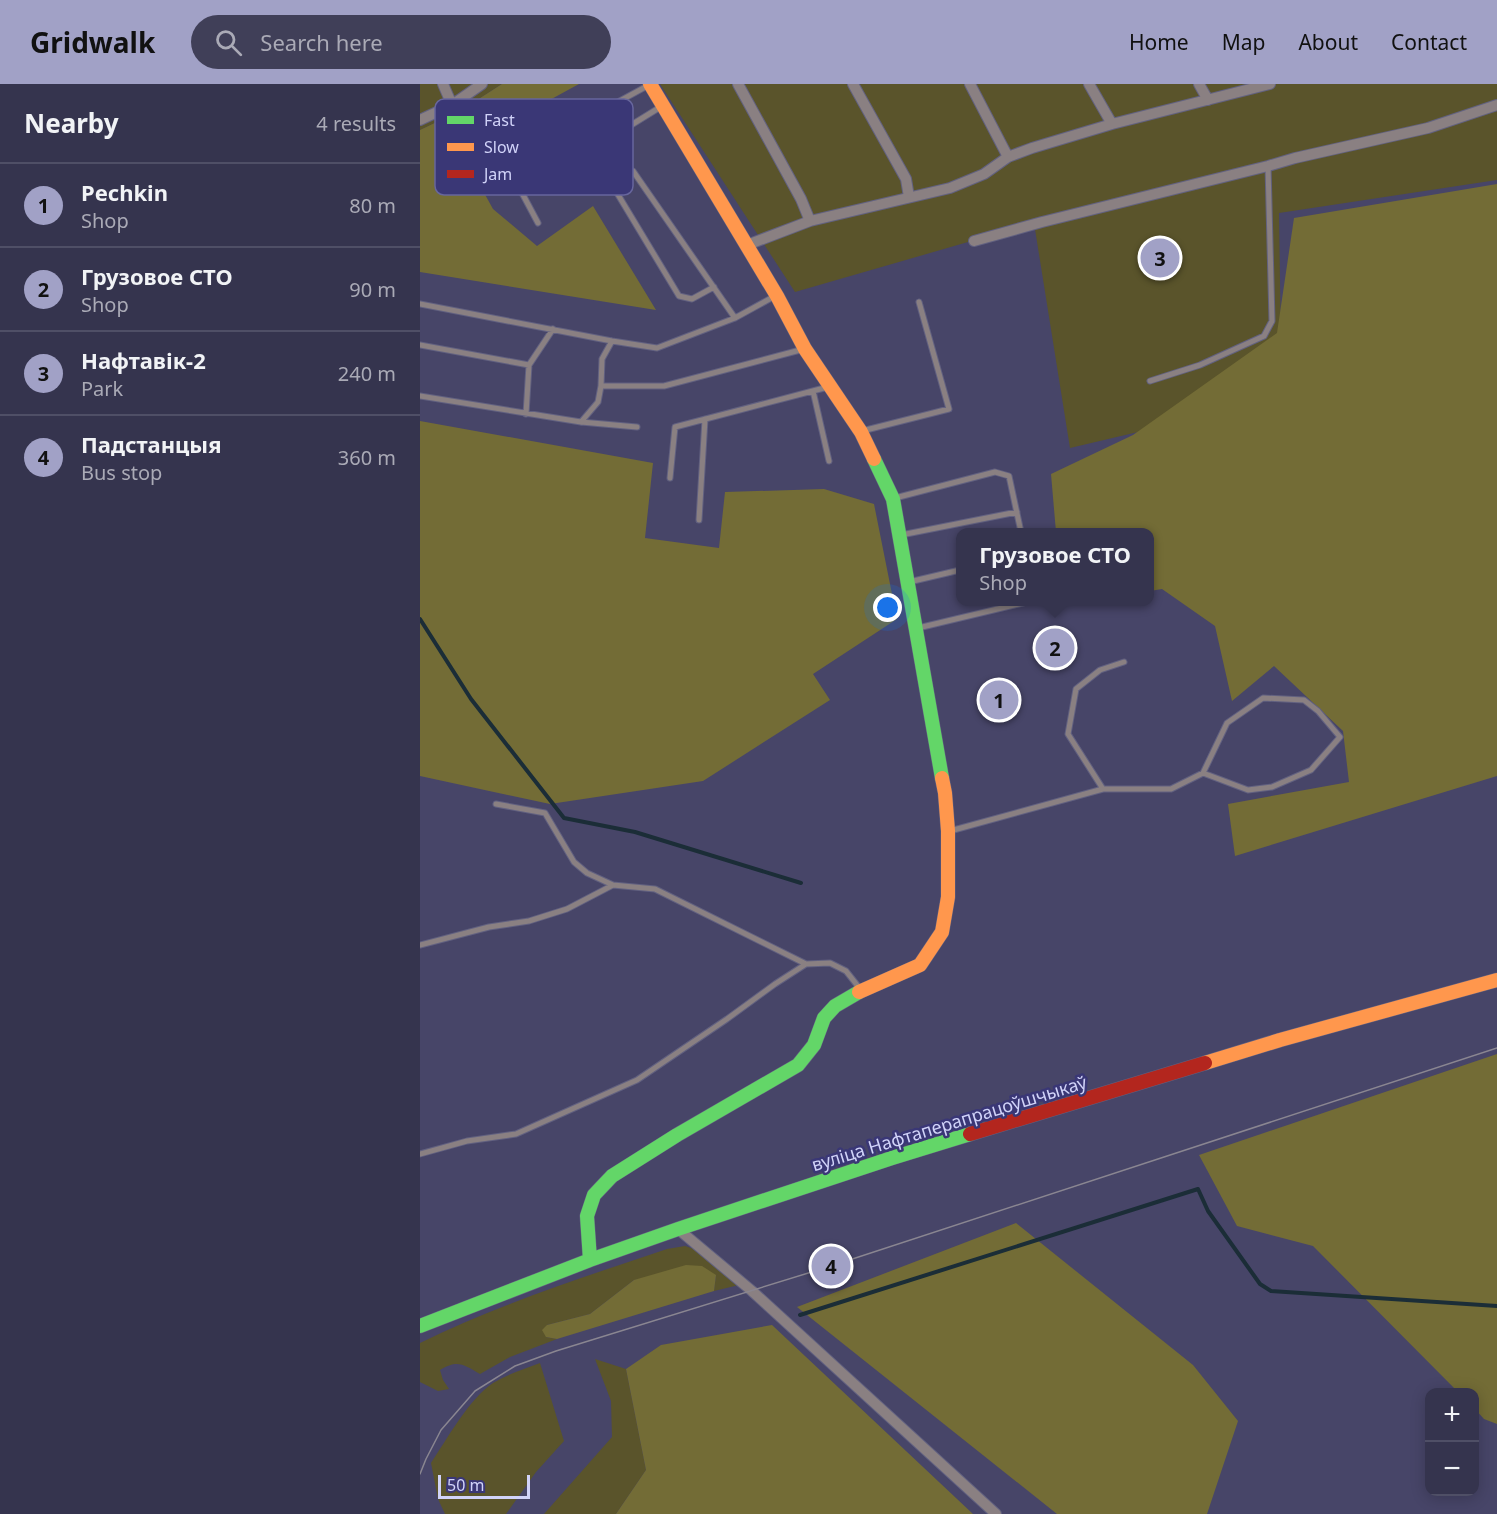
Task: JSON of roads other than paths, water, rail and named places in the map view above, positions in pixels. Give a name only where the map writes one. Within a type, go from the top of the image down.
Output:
[{"type":"street","points":[[443,84],[449,99]]},
{"type":"street","points":[[461,99],[482,84]]},
{"type":"street","points":[[591,1260],[587,1216],[594,1195],[612,1176],[677,1135],[798,1065],[814,1045],[824,1018],[835,1006],[862,990],[920,965],[942,932],[948,897],[948,831],[945,793],[893,499],[861,432],[804,349],[777,296],[650,84]]},
{"type":"street","points":[[738,84],[801,199],[810,221]]},
{"type":"street","points":[[853,84],[906,179],[909,197]]},
{"type":"street","points":[[970,84],[1008,157]]},
{"type":"street","points":[[1089,84],[1112,124]]},
{"type":"street","points":[[1199,84],[1208,100]]},
{"type":"street","points":[[747,246],[810,221],[950,188],[984,174],[1008,157],[1032,148],[1112,124],[1270,84]]},
{"type":"street","points":[[974,241],[1295,158],[1428,128],[1497,105]]},
{"type":"street","points":[[420,120],[435,113]]},
{"type":"street","name":"вуліца Нафтаперапрацоўшчыкаў","points":[[420,1326],[678,1229],[892,1158],[1280,1040],[1497,980]]},
{"type":"street","points":[[678,1229],[752,1291],[996,1514]]},
{"type":"lane","points":[[623,99],[650,84]]},
{"type":"lane","points":[[633,125],[663,106]]},
{"type":"lane","points":[[1150,381],[1200,365],[1264,336],[1272,321],[1268,166]]},
{"type":"lane","points":[[633,171],[735,318]]},
{"type":"lane","points":[[523,195],[538,223]]},
{"type":"lane","points":[[618,195],[679,296],[692,299],[714,287]]},
{"type":"lane","points":[[420,304],[657,348],[735,318],[777,296]]},
{"type":"lane","points":[[861,432],[949,409],[919,302]]},
{"type":"lane","points":[[526,414],[529,365],[553,329]]},
{"type":"lane","points":[[581,422],[598,402],[602,359],[612,341]]},
{"type":"lane","points":[[420,345],[529,365]]},
{"type":"lane","points":[[601,386],[664,386],[804,349]]},
{"type":"lane","points":[[670,478],[675,427],[830,387]]},
{"type":"lane","points":[[813,391],[829,460]]},
{"type":"lane","points":[[420,396],[581,422],[637,427]]},
{"type":"lane","points":[[699,520],[705,419]]},
{"type":"lane","points":[[893,499],[995,472],[1009,476],[1020,528]]},
{"type":"lane","points":[[900,535],[1017,512]]},
{"type":"lane","points":[[908,582],[956,571]]},
{"type":"lane","points":[[915,629],[1010,606]]},
{"type":"lane","points":[[1102,789],[1068,734],[1076,689],[1100,669],[1124,662]]},
{"type":"lane","points":[[948,831],[1102,789],[1171,789],[1203,773],[1227,723],[1263,698],[1304,700],[1318,711],[1340,737],[1311,771],[1272,787],[1248,790],[1203,773]]},
{"type":"lane","points":[[496,804],[545,813],[574,862],[587,873],[613,885],[655,889],[806,964],[830,963],[846,971],[862,990]]},
{"type":"lane","points":[[420,945],[489,927],[530,921],[567,909],[613,885]]},
{"type":"lane","points":[[420,1155],[467,1141],[516,1134],[638,1080],[806,964]]},
{"type":"waterway","points":[[420,619],[471,699],[564,818],[635,832],[801,883]]},
{"type":"waterway","points":[[800,1315],[1198,1189],[1208,1211],[1260,1284],[1271,1291],[1497,1306]]},
{"type":"tram line","points":[[420,1474],[441,1430],[475,1391],[515,1366],[556,1351],[831,1266],[1497,1048]]},
{"type":"place","name":"Нафтавік-2","points":[[1160,258]]},
{"type":"place","name":"Грузовое СТО","points":[[1055,648]]},
{"type":"place","name":"Pechkin","points":[[999,700]]},
{"type":"place","name":"Падстанцыя","points":[[831,1266]]}]
